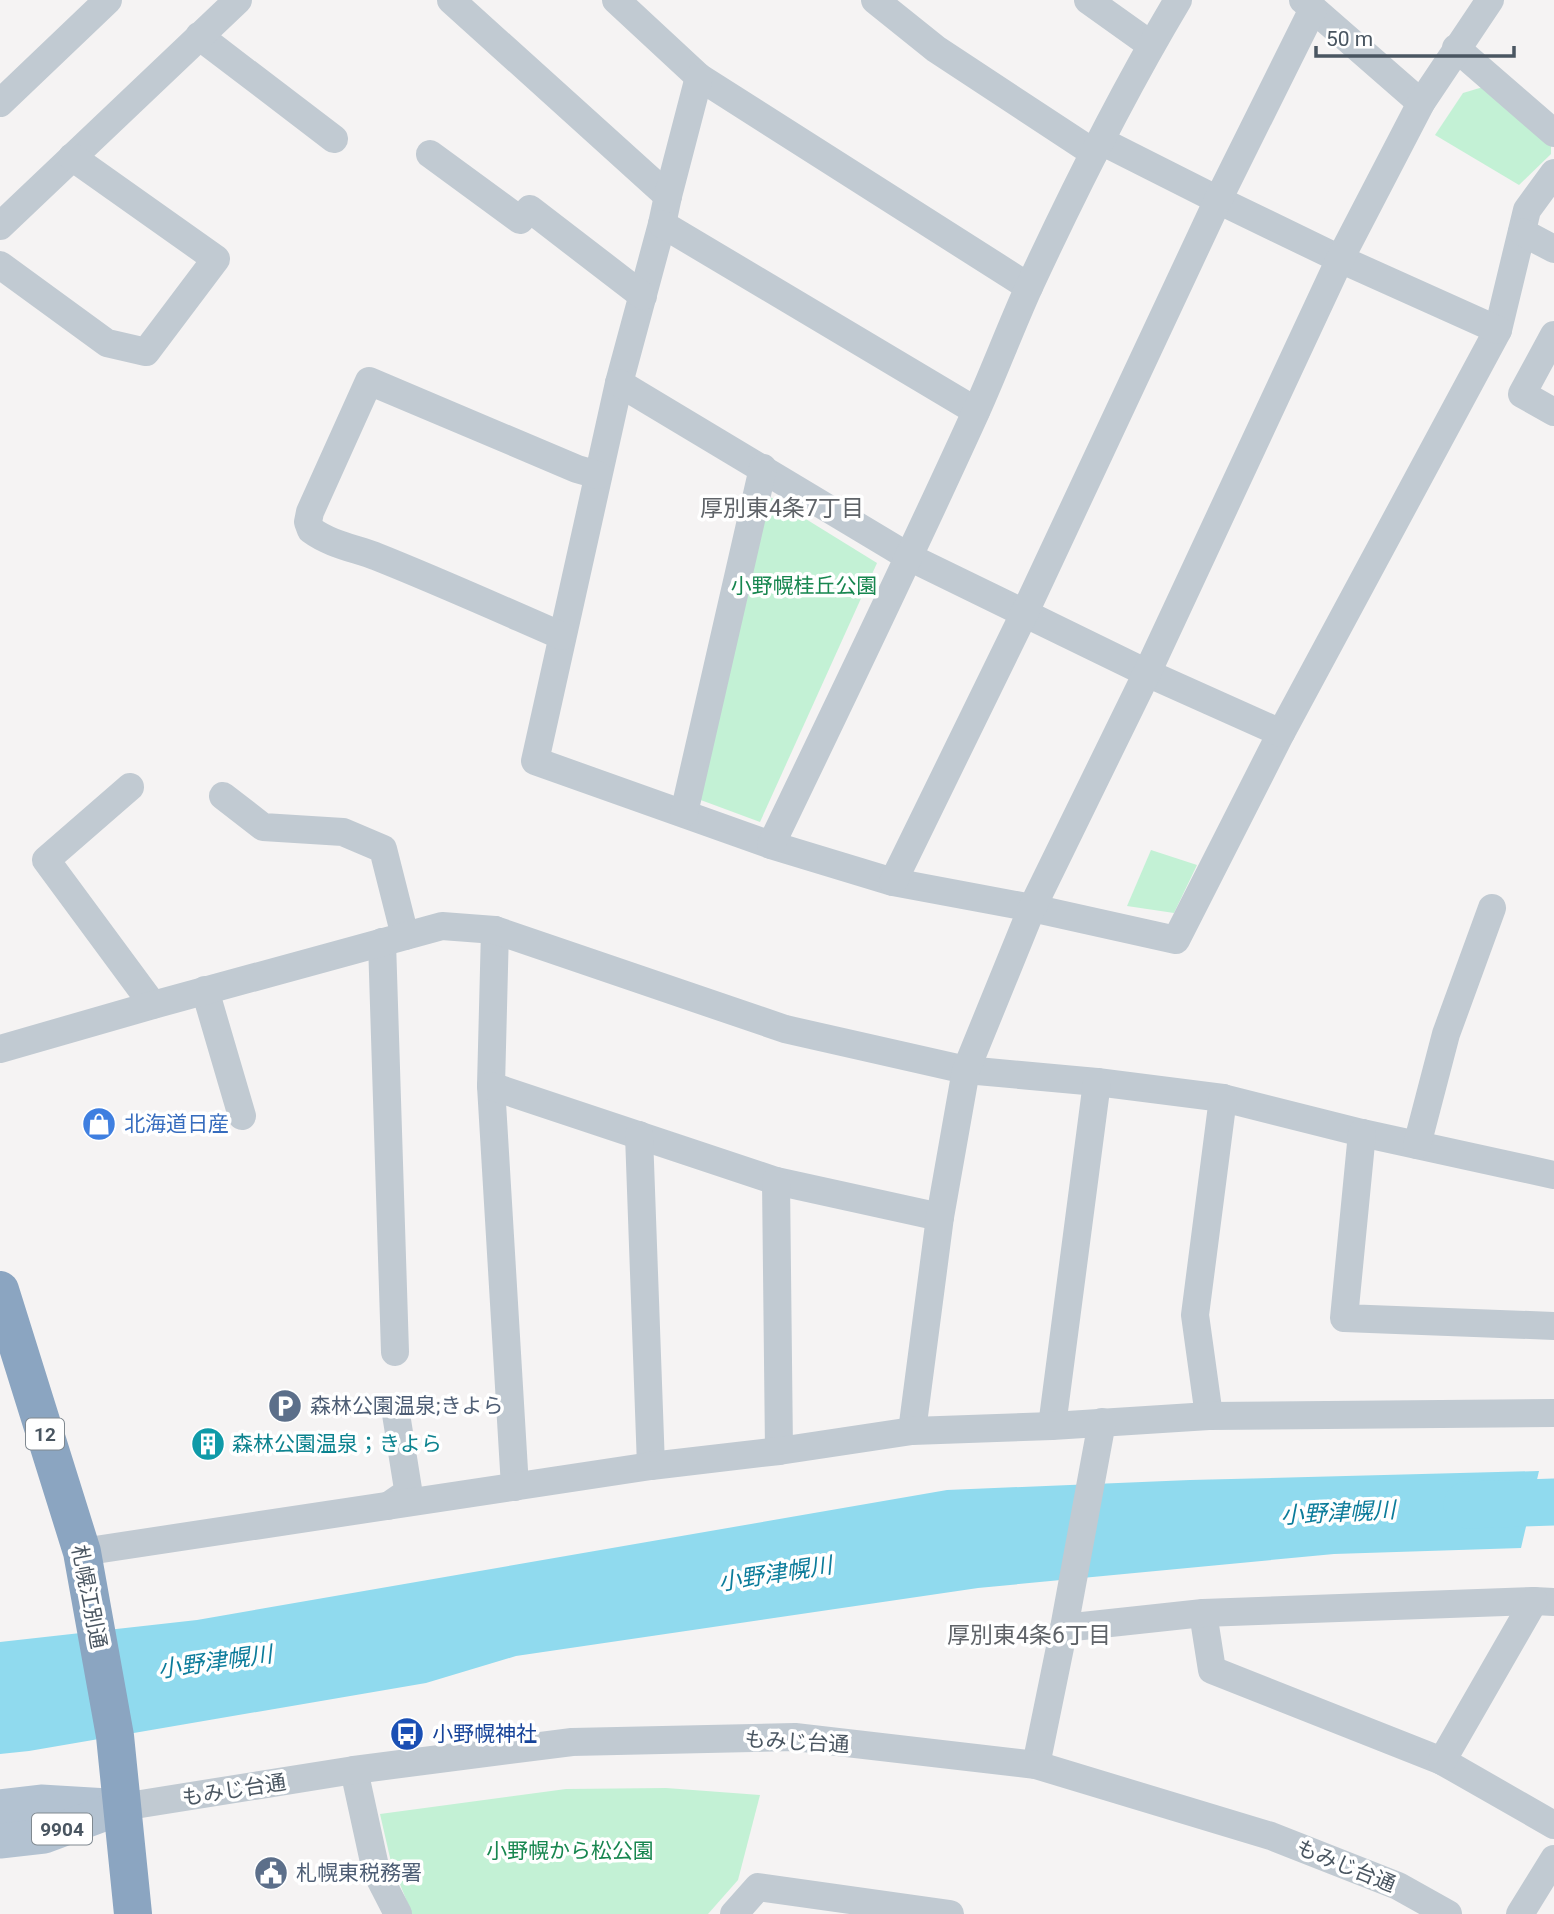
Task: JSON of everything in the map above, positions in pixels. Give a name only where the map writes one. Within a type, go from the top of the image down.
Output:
[{"type":"highway","name":"札幌江別通","points":[[0,1290],[84,1566],[116,1736],[133,1914]]},
{"type":"main road","name":"9904","points":[[0,1807],[41,1802],[122,1807]]},
{"type":"main road","name":"9904","points":[[0,1841],[44,1836],[122,1807]]},
{"type":"street","points":[[0,103],[107,0]]},
{"type":"street","points":[[0,226],[237,0]]},
{"type":"street","points":[[615,0],[699,77],[1029,287]]},
{"type":"street","points":[[875,0],[936,49],[1098,147],[1498,330]]},
{"type":"street","points":[[1087,0],[1151,45]]},
{"type":"street","points":[[771,845],[909,556],[976,411],[1029,287],[1098,147],[1151,45],[1178,0]]},
{"type":"street","points":[[912,1432],[940,1217],[966,1070],[1032,908],[1147,673],[1340,259],[1421,103],[1489,0]]},
{"type":"street","points":[[454,1],[668,196]]},
{"type":"street","points":[[894,882],[1025,612],[1308,4],[1421,103]]},
{"type":"street","points":[[199,36],[334,139]]},
{"type":"street","points":[[1456,48],[1554,133]]},
{"type":"street","points":[[699,77],[619,383],[534,761],[771,845],[894,882],[1032,908],[1176,940],[1281,733],[1498,330],[1527,210],[1554,173]]},
{"type":"street","points":[[430,154],[520,220],[530,209],[643,296]]},
{"type":"street","points":[[0,265],[107,344],[146,352],[216,259],[72,157]]},
{"type":"street","points":[[662,224],[976,411]]},
{"type":"street","points":[[1522,232],[1554,248]]},
{"type":"street","points":[[1554,335],[1522,394],[1554,412]]},
{"type":"street","points":[[562,636],[373,555],[332,543],[311,530],[310,512],[369,381],[577,469],[598,475]]},
{"type":"street","points":[[619,383],[909,556],[1147,673],[1281,733]]},
{"type":"street","points":[[684,813],[762,468]]},
{"type":"street","points":[[130,787],[46,860],[153,1005]]},
{"type":"street","points":[[223,796],[263,827],[343,832],[383,849],[393,939],[395,1352]]},
{"type":"street","points":[[1417,1145],[1446,1034],[1492,908]]},
{"type":"street","points":[[0,1049],[442,926],[495,930],[785,1029],[966,1070],[1097,1082],[1223,1098],[1362,1133],[1554,1175]]},
{"type":"street","points":[[495,930],[491,1086],[515,1487]]},
{"type":"street","points":[[205,990],[243,1116]]},
{"type":"street","points":[[1052,1426],[1097,1082]]},
{"type":"street","points":[[491,1086],[776,1181],[940,1217]]},
{"type":"street","points":[[1209,1416],[1195,1315],[1223,1098]]},
{"type":"street","points":[[1362,1133],[1344,1318],[1554,1326]]},
{"type":"street","points":[[639,1135],[651,1466]]},
{"type":"street","points":[[776,1181],[779,1451]]},
{"type":"street","points":[[388,1506],[408,1489],[396,1413]]},
{"type":"street","points":[[84,1566],[388,1506],[651,1466],[912,1432],[1209,1416],[1554,1413]]},
{"type":"street","points":[[1036,1765],[1065,1628],[1102,1422]]},
{"type":"street","points":[[1065,1628],[1203,1613],[1544,1601]]},
{"type":"street","points":[[1442,1761],[1544,1601]]},
{"type":"street","points":[[1203,1613],[1212,1670],[1442,1761],[1554,1825]]},
{"type":"street","name":"もみじ台通","points":[[122,1807],[354,1770],[572,1742],[795,1737],[1036,1765],[1271,1836],[1398,1886],[1448,1914]]},
{"type":"street","points":[[354,1770],[376,1871],[398,1914]]},
{"type":"street","points":[[1520,1914],[1554,1859]]},
{"type":"street","points":[[734,1914],[758,1886],[950,1914]]},
{"type":"green space","points":[[1483,87],[1551,143],[1551,154],[1519,185],[1435,135],[1463,93]]},
{"type":"green space","name":"小野幌桂丘公園","points":[[767,495],[877,563],[760,822],[698,799]]},
{"type":"green space","points":[[1151,850],[1197,865],[1174,913],[1127,906]]},
{"type":"green space","name":"小野幌から松公園","points":[[666,1788],[760,1795],[738,1880],[708,1914],[412,1914],[391,1862],[380,1814],[566,1789]]},
{"type":"water","points":[[1539,1471],[1521,1548],[1334,1554],[978,1588],[516,1656],[426,1683],[0,1754],[0,1642],[197,1620],[947,1490],[1190,1480]]},
{"type":"waterway","name":"小野津幌川","points":[[1467,1505],[1554,1502]]},
{"type":"place","name":"北海道日産","points":[[99,1124]]},
{"type":"place","name":"森林公園温泉;きよら","points":[[285,1406]]},
{"type":"place","name":"森林公園温泉；きよら","points":[[208,1444]]},
{"type":"place","name":"小野幌神社","points":[[407,1734]]},
{"type":"place","name":"札幌東税務署","points":[[271,1873]]},
{"type":"district","name":"厚別東4条7丁目","points":[[782,508]]},
{"type":"district","name":"厚別東4条6丁目","points":[[1029,1635]]}]
